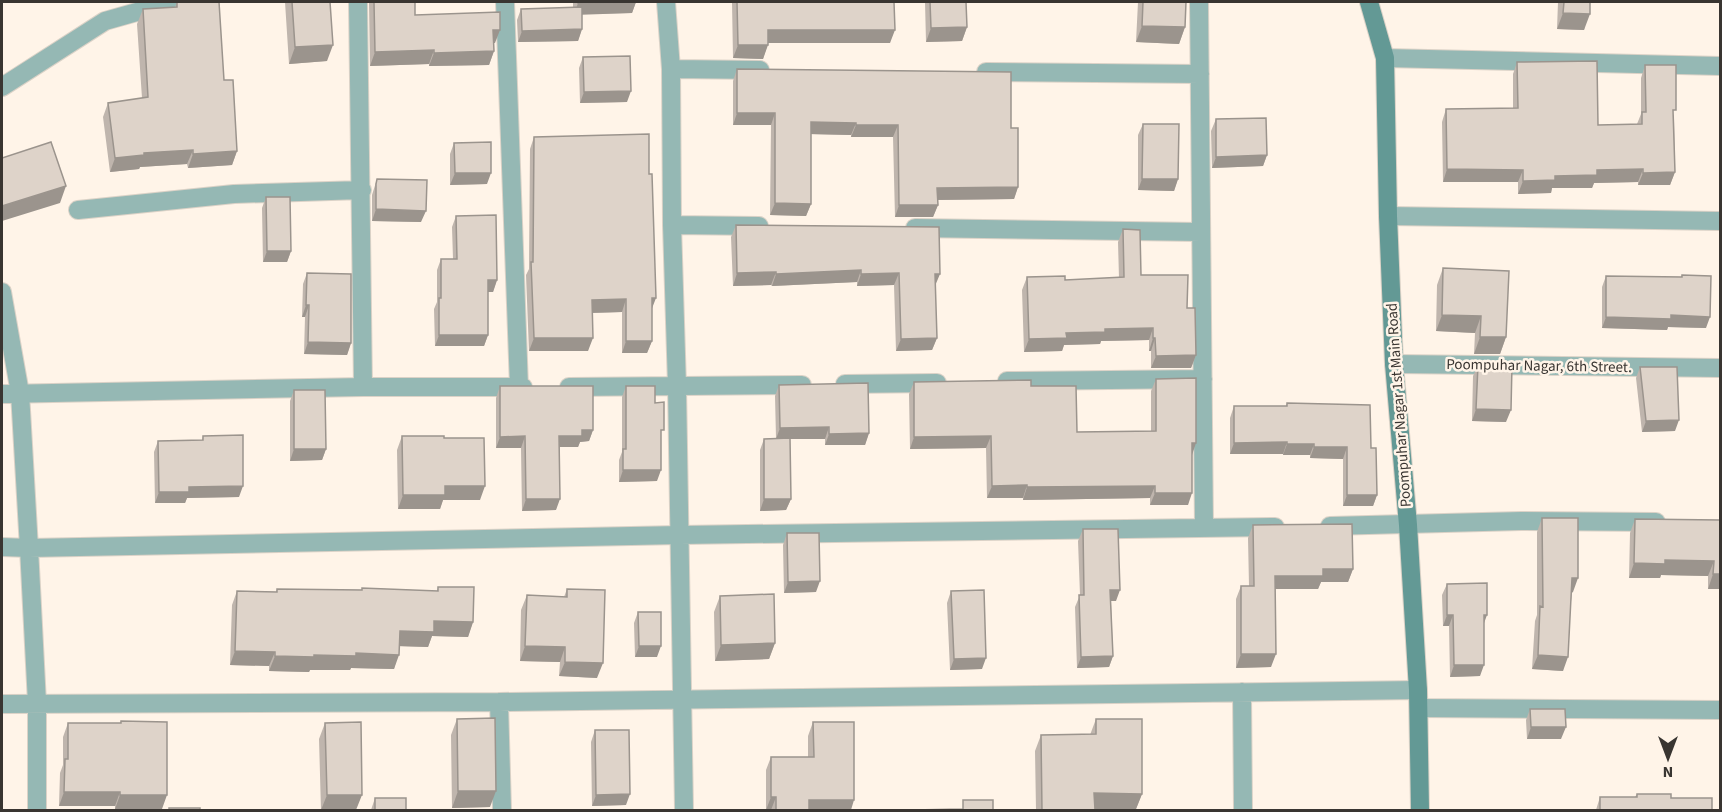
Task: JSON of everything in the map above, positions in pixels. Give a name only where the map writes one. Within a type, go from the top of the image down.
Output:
[{"type":"main road","name":"Poompuhar Nagar 1st Main Road","points":[[1369,2],[1385,58],[1394,364],[1408,525],[1418,690],[1420,810]]},
{"type":"street","points":[[2,87],[105,21],[172,2]]},
{"type":"street","points":[[358,2],[363,387]]},
{"type":"street","points":[[505,2],[519,387]]},
{"type":"street","points":[[666,2],[671,69],[684,810]]},
{"type":"street","points":[[1199,2],[1204,528]]},
{"type":"street","points":[[1385,58],[1720,66]]},
{"type":"street","points":[[671,69],[777,70]]},
{"type":"street","points":[[965,72],[1200,74]]},
{"type":"street","points":[[78,210],[234,194],[362,190]]},
{"type":"street","points":[[1388,216],[1720,221]]},
{"type":"street","points":[[672,225],[778,227]]},
{"type":"street","points":[[896,228],[1202,232]]},
{"type":"street","points":[[2,292],[10,394],[29,548],[37,703],[37,810]]},
{"type":"street","name":"Poompuhar Nagar, 6th Street.","points":[[1394,364],[1720,368]]},
{"type":"street","points":[[988,382],[1203,379]]},
{"type":"street","points":[[10,394],[363,387],[952,382]]},
{"type":"street","points":[[1312,526],[1521,521],[1674,523]]},
{"type":"street","points":[[2,548],[680,535],[1288,527]]},
{"type":"street","points":[[2,704],[499,702],[1418,690]]},
{"type":"street","points":[[1242,692],[1243,810]]},
{"type":"street","points":[[499,702],[502,810]]},
{"type":"street","points":[[1419,708],[1720,710]]},
{"type":"building","points":[[177,2],[219,2],[224,80],[233,80],[237,151],[193,154],[193,150],[144,153],[144,155],[115,158],[108,103],[148,97],[143,9],[177,7]]},
{"type":"building","points":[[292,2],[330,2],[333,45],[295,47]]},
{"type":"building","points":[[374,2],[415,2],[415,15],[500,12],[500,30],[493,30],[494,51],[375,52]]},
{"type":"building","points":[[578,2],[636,2],[578,3]]},
{"type":"building","points":[[737,2],[894,2],[895,30],[768,30],[768,45],[738,45]]},
{"type":"building","points":[[930,2],[966,2],[967,27],[931,28]]},
{"type":"building","points":[[1143,2],[1186,2],[1185,27],[1142,26]]},
{"type":"building","points":[[1564,2],[1590,2],[1590,14],[1563,13]]},
{"type":"building","points":[[582,7],[582,29],[522,31],[521,9]]},
{"type":"building","points":[[630,56],[631,91],[584,92],[583,57]]},
{"type":"building","points":[[1597,61],[1598,125],[1642,124],[1642,112],[1646,112],[1645,65],[1676,65],[1676,110],[1673,110],[1675,172],[1643,173],[1643,169],[1597,170],[1597,175],[1555,176],[1555,180],[1523,181],[1523,170],[1447,169],[1446,109],[1518,108],[1517,62]]},
{"type":"building","points":[[737,69],[1011,72],[1011,128],[1018,128],[1018,187],[937,188],[938,205],[899,205],[898,125],[811,122],[811,204],[775,203],[775,113],[737,113]]},
{"type":"building","points":[[1266,118],[1267,155],[1216,157],[1216,119]]},
{"type":"building","points":[[1143,124],[1179,124],[1178,179],[1142,179]]},
{"type":"building","points":[[649,134],[656,298],[652,298],[652,341],[626,341],[626,299],[592,300],[593,338],[534,338],[531,262],[533,262],[534,137]]},
{"type":"building","points":[[51,142],[66,186],[2,206],[2,158]]},
{"type":"building","points":[[491,142],[491,173],[455,173],[454,143]]},
{"type":"building","points":[[377,179],[427,180],[426,211],[376,209]]},
{"type":"building","points":[[266,197],[290,197],[291,251],[267,251]]},
{"type":"building","points":[[496,215],[497,280],[488,280],[488,335],[439,335],[441,259],[457,259],[456,216]]},
{"type":"building","points":[[736,225],[939,227],[940,274],[935,274],[937,338],[901,339],[899,273],[861,274],[861,270],[776,274],[776,272],[737,273]]},
{"type":"building","points":[[1123,229],[1140,230],[1141,275],[1188,275],[1187,308],[1195,308],[1196,355],[1156,356],[1153,328],[1105,329],[1105,332],[1066,333],[1067,338],[1029,339],[1027,277],[1065,276],[1065,280],[1124,277]]},
{"type":"building","points":[[1443,268],[1509,271],[1506,337],[1480,337],[1481,316],[1442,315]]},
{"type":"building","points":[[307,273],[351,274],[351,343],[308,342]]},
{"type":"building","points":[[1682,275],[1711,276],[1710,317],[1671,315],[1671,319],[1606,317],[1606,276],[1682,277]]},
{"type":"building","points":[[1478,365],[1512,365],[1511,410],[1476,409]]},
{"type":"building","points":[[1640,367],[1677,367],[1679,420],[1646,421]]},
{"type":"building","points":[[1196,378],[1196,443],[1192,443],[1192,493],[1155,493],[1155,486],[992,486],[991,436],[914,437],[914,382],[1031,380],[1031,386],[1076,386],[1077,432],[1156,431],[1156,379]]},
{"type":"building","points":[[868,383],[869,433],[829,434],[829,427],[780,428],[779,385]]},
{"type":"building","points":[[500,386],[593,386],[593,430],[582,430],[582,436],[559,436],[560,499],[526,499],[525,436],[500,437]]},
{"type":"building","points":[[626,386],[655,386],[655,403],[664,402],[661,470],[623,470],[623,449],[626,449]]},
{"type":"building","points":[[294,390],[325,390],[326,449],[294,449]]},
{"type":"building","points":[[1287,403],[1370,405],[1371,448],[1376,448],[1377,495],[1347,495],[1347,447],[1314,447],[1314,444],[1287,444],[1287,442],[1234,443],[1234,406],[1287,406]]},
{"type":"building","points":[[243,435],[243,486],[189,487],[189,492],[159,492],[158,441],[203,440],[203,436]]},
{"type":"building","points":[[402,436],[484,438],[485,486],[445,486],[445,495],[403,495]]},
{"type":"building","points":[[790,438],[791,499],[764,499],[764,439]]},
{"type":"building","points":[[1542,518],[1578,518],[1578,578],[1572,578],[1568,657],[1538,655],[1540,606],[1543,607]]},
{"type":"building","points":[[1635,519],[1720,520],[1720,574],[1713,574],[1714,561],[1665,560],[1665,564],[1634,563]]},
{"type":"building","points":[[1352,524],[1353,569],[1323,569],[1323,576],[1275,576],[1276,654],[1241,654],[1241,586],[1254,586],[1253,525]]},
{"type":"building","points":[[1083,529],[1118,529],[1120,590],[1110,590],[1113,656],[1081,657],[1079,595],[1084,595]]},
{"type":"building","points":[[787,533],[819,533],[820,581],[788,582]]},
{"type":"building","points":[[1487,583],[1487,615],[1484,615],[1484,665],[1454,665],[1453,615],[1447,615],[1447,584]]},
{"type":"building","points":[[438,587],[474,587],[473,622],[434,621],[434,632],[400,631],[399,655],[356,653],[356,656],[314,655],[314,657],[275,656],[275,652],[235,651],[237,591],[362,590],[362,588],[438,591]]},
{"type":"building","points":[[567,589],[605,590],[603,663],[565,662],[565,647],[525,646],[527,595],[567,597]]},
{"type":"building","points":[[984,590],[986,658],[954,659],[951,591]]},
{"type":"building","points":[[774,594],[775,643],[721,645],[720,596]]},
{"type":"building","points":[[638,612],[661,612],[661,646],[639,646]]},
{"type":"building","points":[[1530,709],[1565,709],[1566,727],[1531,727]]},
{"type":"building","points":[[495,718],[496,791],[458,791],[457,719]]},
{"type":"building","points":[[1096,719],[1142,719],[1142,794],[1094,793],[1095,810],[1042,810],[1041,735],[1096,734]]},
{"type":"building","points":[[121,721],[167,722],[167,795],[64,792],[65,759],[68,759],[68,723],[121,723]]},
{"type":"building","points":[[361,722],[362,795],[327,795],[325,723]]},
{"type":"building","points":[[813,722],[854,722],[854,800],[809,800],[809,810],[776,810],[776,797],[771,797],[771,757],[814,757]]},
{"type":"building","points":[[595,730],[629,730],[630,794],[596,795]]},
{"type":"building","points":[[1637,794],[1671,794],[1671,798],[1712,798],[1712,810],[1600,810],[1600,797],[1637,797]]},
{"type":"building","points":[[375,798],[406,798],[406,810],[375,810]]},
{"type":"building","points":[[963,800],[993,800],[993,810],[912,810],[963,809]]},
{"type":"building","points":[[169,808],[200,808],[200,810],[169,810]]}]
